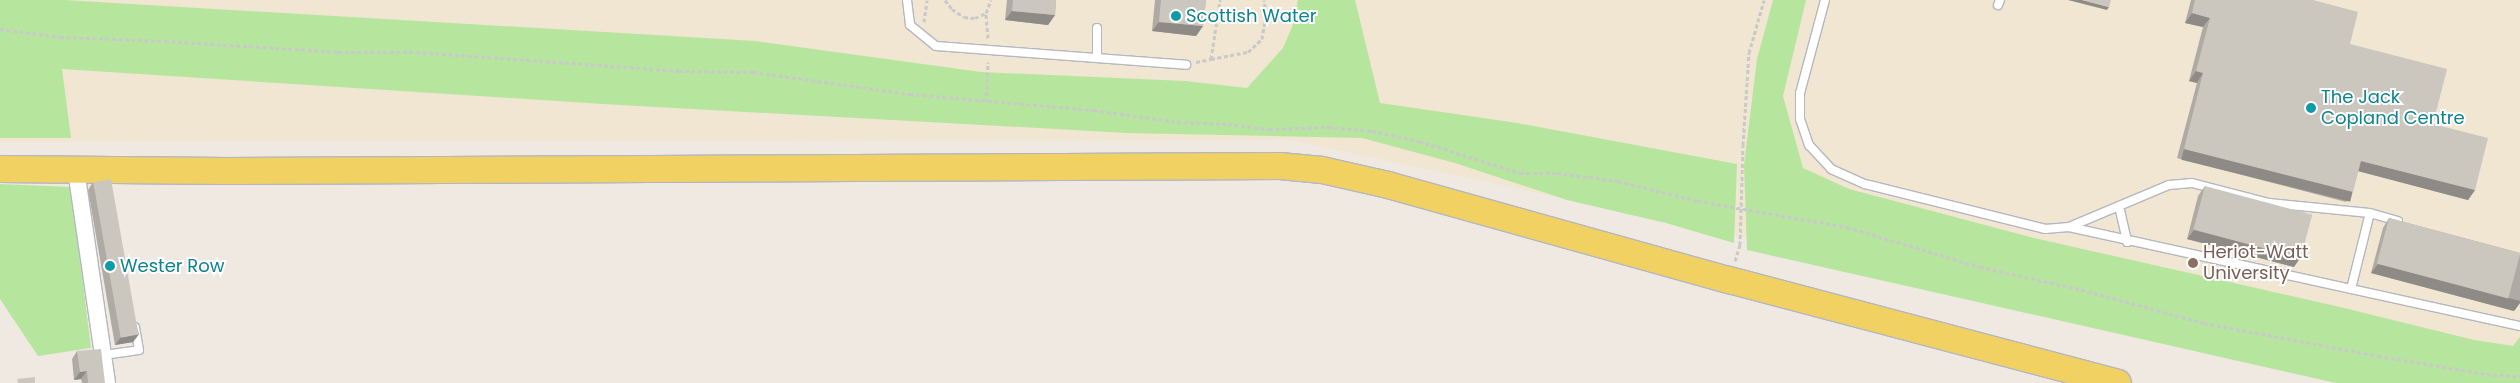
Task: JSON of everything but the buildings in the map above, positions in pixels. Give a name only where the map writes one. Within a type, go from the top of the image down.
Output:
[{"type":"main road","points":[[0,170],[1280,166],[1322,170],[1388,185],[1729,280],[2118,383]]},
{"type":"street","points":[[76,170],[107,383]]},
{"type":"lane","points":[[907,0],[910,25],[936,46],[1186,64]]},
{"type":"lane","points":[[1825,0],[1800,93],[1800,119],[1809,145],[1832,169],[1865,184],[2045,229],[2069,227],[2169,185],[2192,183],[2269,203],[2370,213],[2408,224]]},
{"type":"lane","points":[[1097,28],[1097,57]]},
{"type":"lane","points":[[2119,206],[2127,242]]},
{"type":"lane","points":[[2351,289],[2370,213]]},
{"type":"lane","points":[[2069,227],[2127,242],[2520,326]]},
{"type":"lane","points":[[104,355],[139,350],[134,322]]},
{"type":"path","points":[[921,34],[927,0]]},
{"type":"path","points":[[945,0],[952,10],[964,17],[975,18],[986,13],[990,0]]},
{"type":"path","points":[[1211,59],[1220,0]]},
{"type":"path","points":[[1186,64],[1248,52],[1262,39],[1266,14],[1264,0]]},
{"type":"path","points":[[1729,280],[1740,245],[1742,154],[1749,52],[1764,0]]},
{"type":"shaded area","name":"Heriot-Watt University","points":[[0,0],[2520,0],[2520,383],[2430,383],[1290,140],[0,142]]},
{"type":"green space","points":[[0,0],[64,0],[755,41],[981,72],[1185,81],[1247,88],[1283,48],[1292,27],[1298,0],[1355,0],[1380,103],[1517,123],[1737,164],[1734,243],[1666,223],[1567,200],[1455,163],[1362,138],[1127,133],[603,104],[62,69],[71,138],[0,138]]},
{"type":"green space","points":[[1773,0],[1806,0],[1783,96],[1803,168],[1849,189],[2034,238],[2340,307],[2474,340],[2513,346],[2520,337],[2520,383],[2336,383],[1747,250],[1744,165],[1757,59]]},
{"type":"green space","points":[[0,184],[71,187],[91,348],[38,356],[0,299]]},
{"type":"place","name":"Scottish Water","points":[[1176,16]]},
{"type":"place","name":"The Jack Copland Centre","points":[[2311,108]]},
{"type":"place","name":"Heriot-Watt University","points":[[2193,263]]},
{"type":"place","name":"Wester Row","points":[[110,266]]}]
